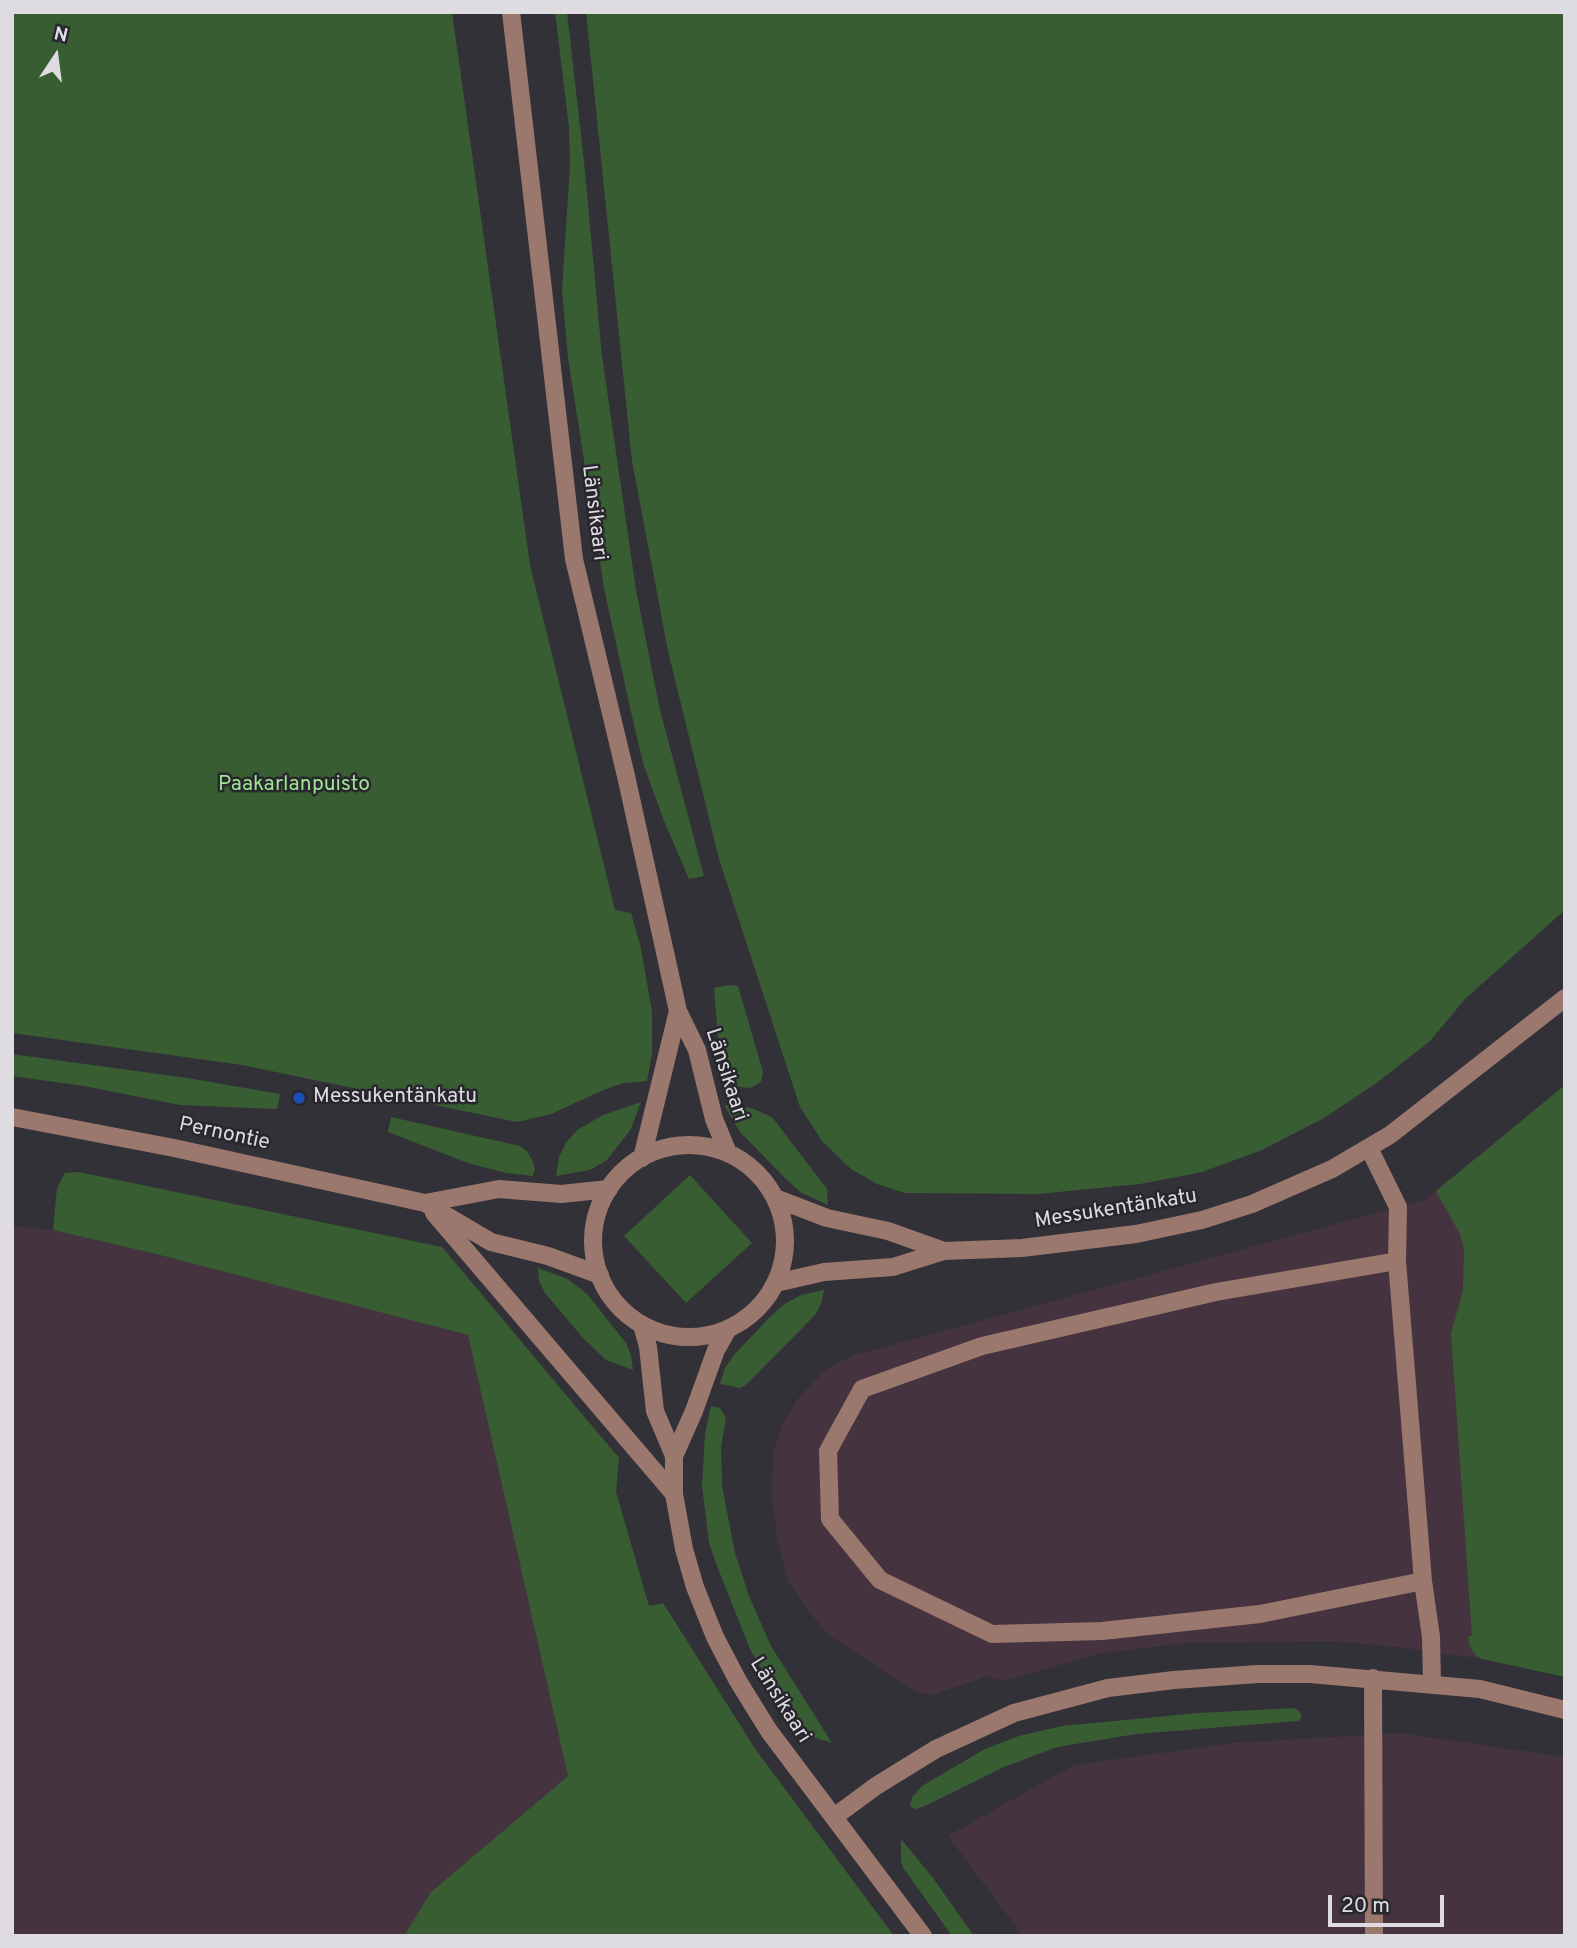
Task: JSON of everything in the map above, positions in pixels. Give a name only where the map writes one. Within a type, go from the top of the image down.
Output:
[{"type":"street","name":"Länsikaari","points":[[511,12],[574,559],[678,1011],[697,1050],[714,1119],[729,1153]]},
{"type":"street","name":"Messukentänkatu","points":[[776,1283],[824,1272],[892,1267],[944,1251],[1083,1242],[1202,1220],[1252,1204],[1332,1169],[1390,1135],[1565,998]]},
{"type":"street","name":"Länsikaari","points":[[642,1158],[678,1011]]},
{"type":"street","name":"Pernontie","points":[[12,1117],[174,1147],[425,1203],[491,1242],[548,1256],[600,1275]]},
{"type":"street","points":[[678,1146],[708,1147],[729,1153],[758,1174],[775,1198],[784,1226],[785,1240],[783,1262],[776,1283],[759,1308],[728,1329],[706,1336],[677,1337],[642,1325],[619,1307],[600,1275],[594,1254],[598,1209],[623,1171],[656,1151],[678,1146]]},
{"type":"street","points":[[1369,1147],[1398,1207],[1396,1261],[1423,1581],[1431,1637],[1432,1684]]},
{"type":"street","name":"Pernontie","points":[[425,1203],[499,1189],[561,1194],[609,1189]]},
{"type":"street","name":"Messukentänkatu","points":[[775,1198],[827,1218],[888,1231],[944,1251]]},
{"type":"street","points":[[425,1203],[674,1494]]},
{"type":"street","points":[[1396,1261],[1216,1292],[982,1346],[862,1389],[828,1451],[830,1519],[880,1580],[992,1634],[1102,1631],[1260,1614],[1423,1581]]},
{"type":"street","name":"Länsikaari","points":[[642,1325],[648,1347],[655,1411],[674,1455],[674,1494],[686,1557],[715,1637],[769,1731],[923,1936]]},
{"type":"street","name":"Länsikaari","points":[[674,1455],[694,1411],[716,1350],[728,1329]]},
{"type":"street","points":[[834,1817],[876,1786],[936,1749],[1014,1713],[1108,1688],[1258,1674],[1310,1674],[1480,1689],[1565,1710]]},
{"type":"street","points":[[1373,1678],[1374,1936]]},
{"type":"shaded area","points":[[1436,1191],[1539,1332],[1564,1457],[1482,1659],[1332,1641],[1186,1643],[1102,1653],[1003,1681],[987,1676],[932,1695],[917,1692],[833,1638],[822,1628],[788,1582],[777,1537],[772,1496],[773,1453],[782,1425],[797,1400],[824,1371],[837,1363],[852,1356],[1424,1200]]},
{"type":"shaded area","points":[[12,1226],[53,1230],[156,1254],[468,1335],[568,1776],[431,1892],[404,1936],[12,1936]]},
{"type":"shaded area","points":[[1399,1733],[1565,1757],[1565,1936],[1023,1936],[948,1836],[1074,1765],[1234,1743]]},
{"type":"green space","name":"Paakarlanpuisto","points":[[12,12],[452,12],[530,565],[615,910],[631,913],[641,948],[652,1012],[652,1054],[647,1081],[624,1083],[551,1114],[517,1122],[242,1065],[12,1033]]},
{"type":"green space","points":[[555,12],[567,12],[602,356],[636,590],[659,706],[704,876],[689,879],[643,763],[629,703],[604,588],[568,358],[562,291],[570,165],[569,127]]},
{"type":"green space","points":[[586,12],[1565,12],[1565,910],[1465,999],[1430,1041],[1378,1082],[1324,1118],[1262,1150],[1202,1172],[1140,1184],[1038,1194],[905,1193],[877,1184],[851,1169],[822,1141],[800,1107],[719,859],[668,651],[632,461]]},
{"type":"green space","points":[[738,986],[763,1072],[761,1082],[751,1088],[722,1085],[714,988]]},
{"type":"green space","points":[[12,1054],[280,1094],[277,1109],[180,1105],[84,1086],[12,1076]]},
{"type":"green space","points":[[1565,1085],[1565,1677],[1482,1659],[1476,1656],[1470,1647],[1468,1636],[1472,1636],[1451,1334],[1463,1290],[1464,1249],[1460,1234],[1436,1191]]},
{"type":"green space","points":[[641,1102],[631,1129],[607,1160],[590,1170],[556,1176],[559,1157],[577,1130],[603,1115]]},
{"type":"green space","points":[[724,1105],[751,1108],[772,1117],[827,1189],[828,1205],[800,1192],[785,1178],[740,1132]]},
{"type":"green space","points":[[391,1117],[520,1146],[527,1151],[533,1162],[533,1176],[506,1173],[468,1163],[388,1132]]},
{"type":"green space","points":[[79,1172],[442,1247],[619,1458],[616,1492],[649,1606],[663,1603],[756,1750],[894,1936],[404,1936],[431,1892],[568,1776],[468,1335],[53,1230],[57,1188],[65,1173]]},
{"type":"green space","points":[[690,1175],[752,1243],[686,1303],[624,1236]]},
{"type":"green space","points":[[538,1268],[568,1279],[587,1294],[626,1343],[633,1370],[606,1360],[583,1338],[545,1293],[539,1281]]},
{"type":"green space","points":[[824,1290],[816,1314],[747,1384],[740,1388],[720,1384],[725,1368],[734,1355],[783,1305],[801,1295]]},
{"type":"green space","points":[[711,1406],[720,1408],[726,1418],[721,1447],[722,1486],[735,1553],[749,1596],[771,1646],[832,1743],[802,1731],[789,1716],[750,1649],[717,1566],[709,1543],[702,1486],[705,1434]]},
{"type":"green space","points":[[1294,1708],[1302,1717],[1298,1721],[1136,1734],[1057,1747],[1004,1767],[923,1807],[915,1809],[910,1806],[912,1797],[922,1786],[985,1749],[1019,1736],[1062,1726],[1198,1713]]},
{"type":"green space","points":[[901,1839],[933,1878],[974,1936],[952,1936],[904,1869],[901,1862]]},
{"type":"place","name":"Messukentänkatu","points":[[299,1098]]}]
